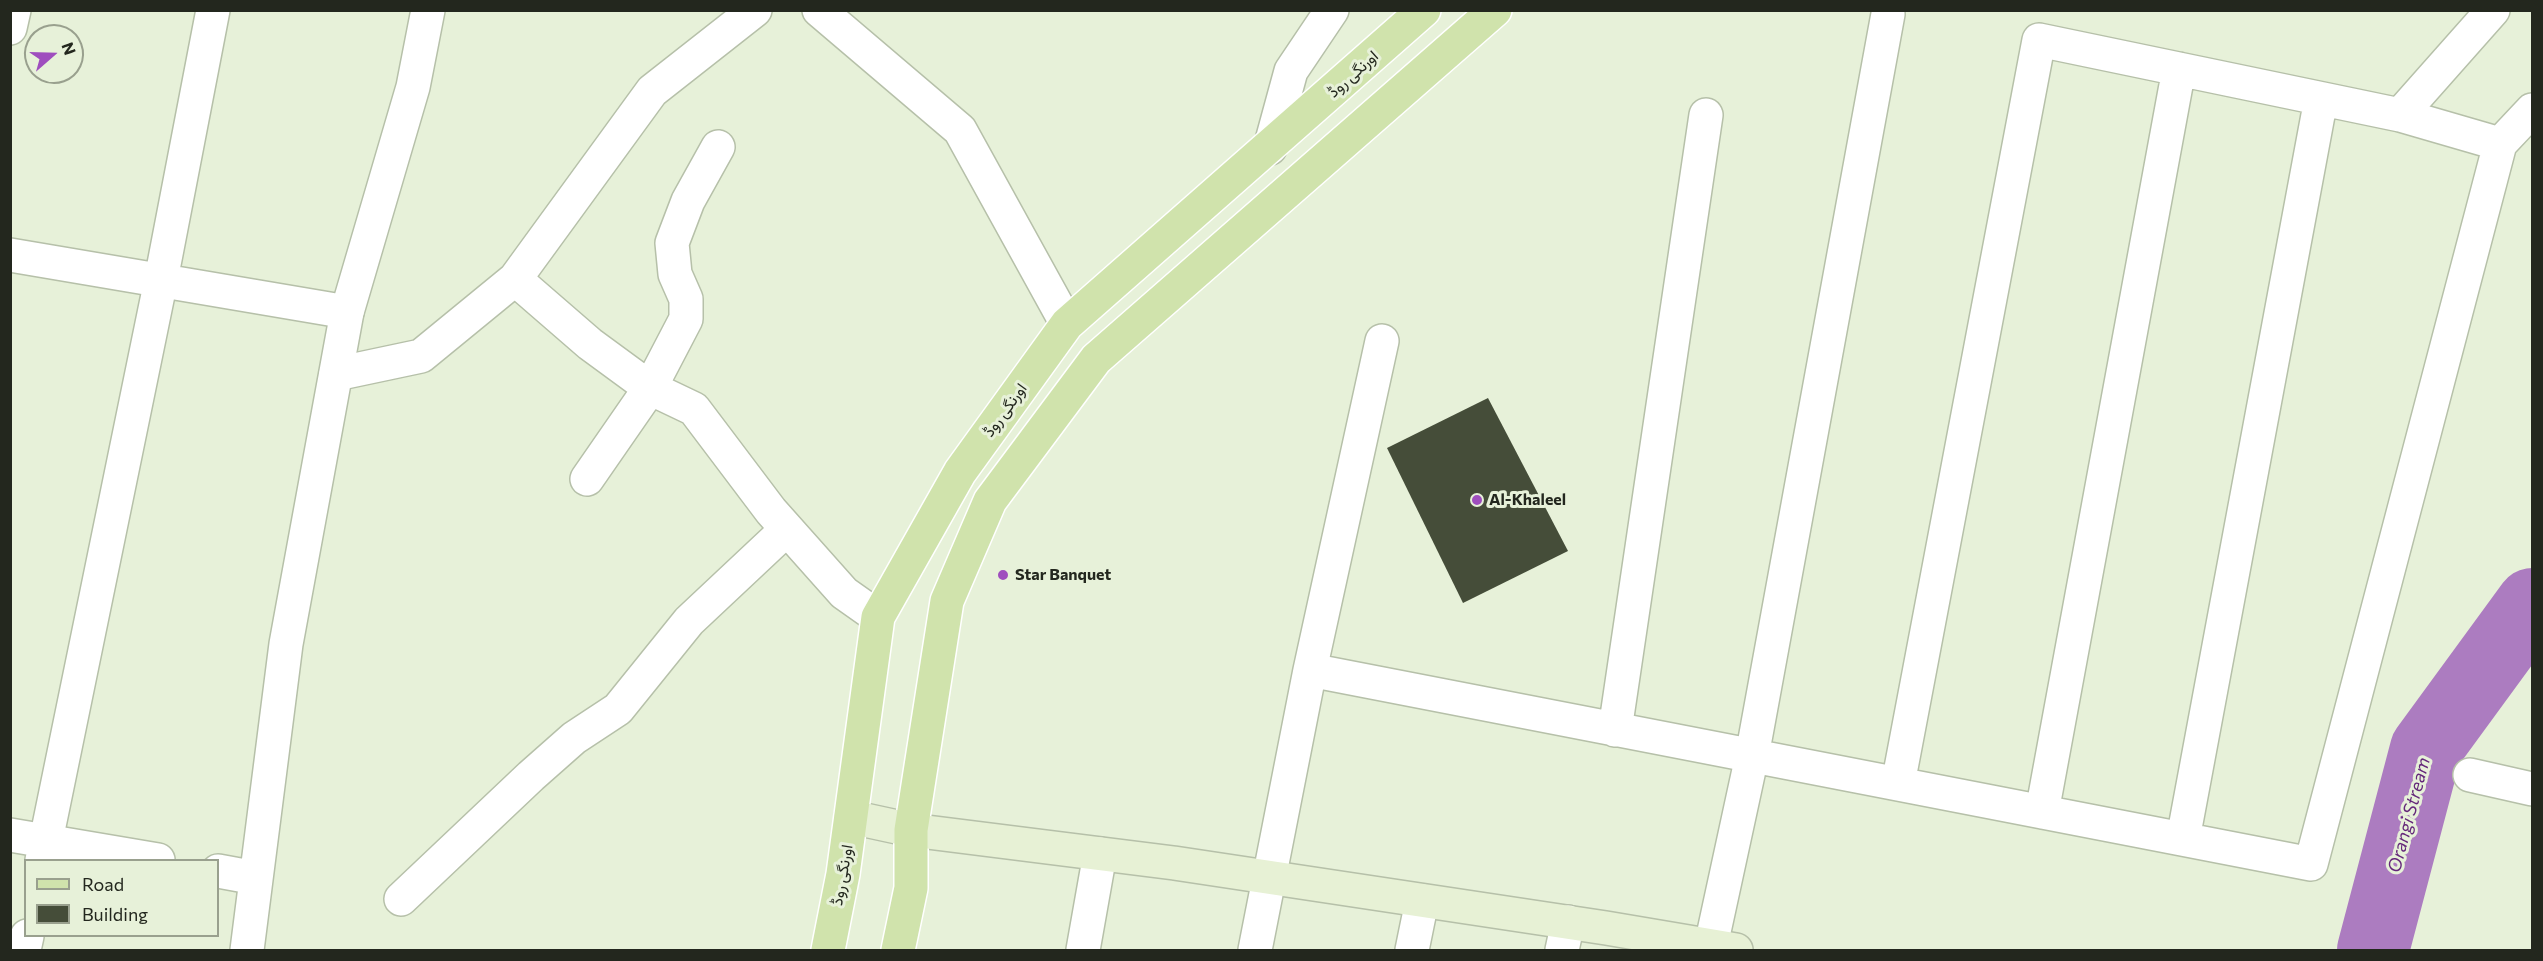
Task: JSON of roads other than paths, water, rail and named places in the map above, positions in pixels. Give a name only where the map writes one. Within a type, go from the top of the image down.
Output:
[{"type":"main road","name":"اورنگی روڈ","points":[[828,951],[851,817],[878,617],[960,472],[1067,324],[1270,148],[1424,10]]},
{"type":"main road","points":[[898,951],[911,888],[911,830],[947,601],[990,501],[1096,359],[1496,10]]},
{"type":"main road","points":[[851,817],[911,830],[1100,854],[1422,901],[1565,936],[1719,949]]},
{"type":"street","points":[[10,28],[14,10]]},
{"type":"street","points":[[43,851],[161,280],[213,10]]},
{"type":"street","points":[[247,951],[286,644],[336,374],[348,312],[413,87],[428,10]]},
{"type":"street","points":[[336,374],[421,356],[515,279],[652,92],[754,10]]},
{"type":"street","points":[[819,10],[960,130],[1067,324]]},
{"type":"street","points":[[1270,148],[1291,71],[1332,10]]},
{"type":"street","points":[[2400,115],[2493,10]]},
{"type":"street","points":[[1719,949],[1752,756],[1888,14]]},
{"type":"street","points":[[1898,784],[2039,40],[2400,115],[2500,144]]},
{"type":"street","points":[[2042,812],[2180,69]]},
{"type":"street","points":[[2183,839],[2321,99]]},
{"type":"street","points":[[1310,670],[2311,864],[2500,144],[2532,110]]},
{"type":"street","points":[[1615,730],[1706,115]]},
{"type":"street","points":[[587,478],[650,388],[686,319],[686,299],[675,274],[672,243],[688,201],[718,147]]},
{"type":"street","points":[[10,255],[348,312]]},
{"type":"street","points":[[515,279],[590,344],[650,388],[694,410],[771,512],[844,592],[878,617]]},
{"type":"street","points":[[1255,951],[1310,670],[1382,341]]},
{"type":"street","points":[[401,899],[574,738],[618,709],[689,621],[787,529]]},
{"type":"street","points":[[2470,775],[2532,789]]},
{"type":"street","points":[[10,835],[43,851],[135,859]]},
{"type":"street","points":[[1083,951],[1100,854]]},
{"type":"street","points":[[219,871],[256,878]]},
{"type":"street","points":[[1412,951],[1422,901]]},
{"type":"waterway","name":"Orangi Stream","points":[[2373,950],[2426,749],[2532,604]]},
{"type":"place","name":"Al-Khaleel","points":[[1477,500]]},
{"type":"place","name":"Star Banquet","points":[[1003,575]]}]
